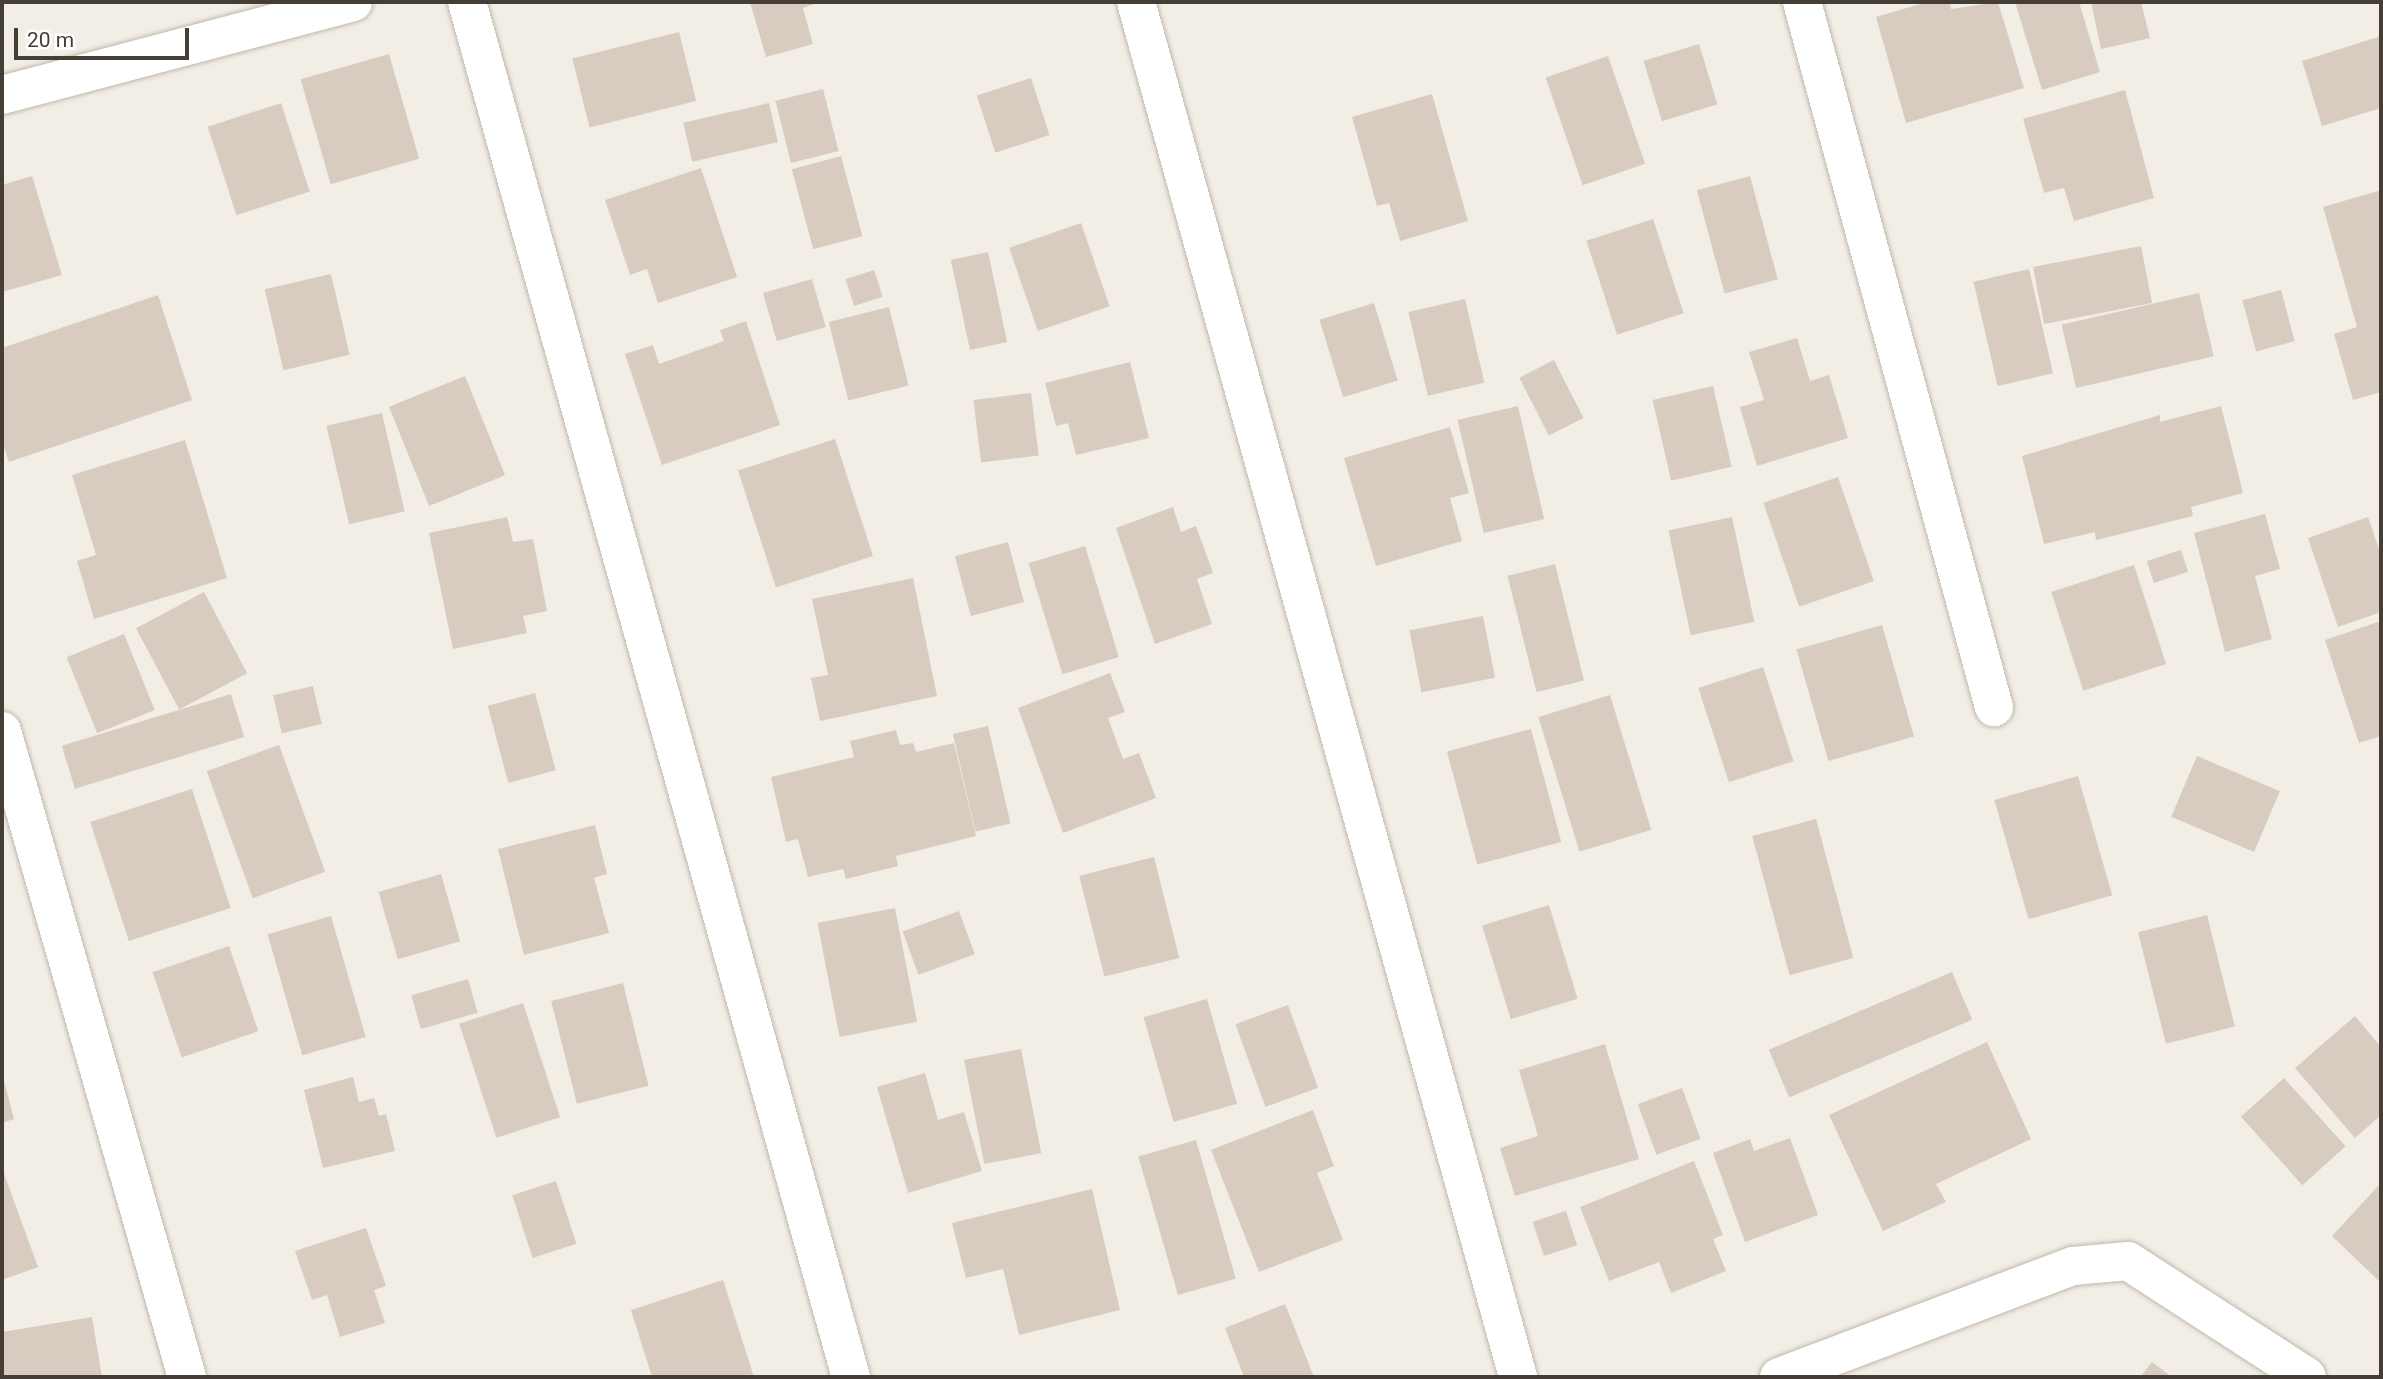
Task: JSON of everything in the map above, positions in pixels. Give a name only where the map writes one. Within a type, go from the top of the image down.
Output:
[{"type":"street","points":[[2,94],[353,2]]},
{"type":"street","points":[[467,2],[851,1377]]},
{"type":"street","points":[[1136,2],[1518,1377]]},
{"type":"street","points":[[1802,2],[1994,707]]},
{"type":"street","points":[[2,731],[187,1377]]},
{"type":"street","points":[[1779,1377],[2073,1266],[2128,1261],[2307,1377]]},
{"type":"building","points":[[750,2],[819,2],[803,8],[813,44],[766,57]]},
{"type":"building","points":[[1927,2],[1950,2],[1951,9],[1998,2],[2024,88],[1906,123],[1876,17]]},
{"type":"building","points":[[2015,2],[2079,2],[2100,72],[2042,90]]},
{"type":"building","points":[[2091,2],[2141,2],[2150,38],[2101,49]]},
{"type":"building","points":[[679,32],[696,101],[589,128],[572,59]]},
{"type":"building","points":[[2381,36],[2381,108],[2322,126],[2302,61]]},
{"type":"building","points":[[1699,44],[1717,104],[1662,121],[1644,61]]},
{"type":"building","points":[[389,54],[419,159],[331,184],[301,79]]},
{"type":"building","points":[[1608,56],[1645,164],[1583,185],[1546,77]]},
{"type":"building","points":[[1031,78],[1050,135],[995,153],[977,96]]},
{"type":"building","points":[[823,89],[838,151],[791,163],[775,101]]},
{"type":"building","points":[[2125,90],[2154,198],[2074,221],[2064,188],[2044,193],[2023,119]]},
{"type":"building","points":[[1432,94],[1468,221],[1400,241],[1389,203],[1377,206],[1352,117]]},
{"type":"building","points":[[281,103],[310,191],[237,215],[208,127]]},
{"type":"building","points":[[769,103],[778,142],[692,162],[683,123]]},
{"type":"building","points":[[841,156],[862,236],[813,249],[792,169]]},
{"type":"building","points":[[701,168],[737,277],[658,303],[647,269],[630,275],[605,200]]},
{"type":"building","points":[[32,176],[62,275],[2,292],[2,185]]},
{"type":"building","points":[[1750,176],[1778,279],[1725,294],[1697,190]]},
{"type":"building","points":[[2381,190],[2381,392],[2353,400],[2334,334],[2357,327],[2323,207]]},
{"type":"building","points":[[1653,219],[1684,313],[1617,335],[1586,241]]},
{"type":"building","points":[[1081,223],[1110,306],[1038,331],[1009,248]]},
{"type":"building","points":[[2141,246],[2152,303],[2044,324],[2033,267]]},
{"type":"building","points":[[988,252],[1007,342],[970,350],[951,260]]},
{"type":"building","points":[[2029,269],[2053,373],[1998,386],[1973,282]]},
{"type":"building","points":[[874,270],[883,297],[854,306],[845,279]]},
{"type":"building","points":[[331,274],[350,355],[283,370],[265,289]]},
{"type":"building","points":[[812,279],[826,327],[777,341],[763,293]]},
{"type":"building","points":[[2281,290],[2295,341],[2256,352],[2242,300]]},
{"type":"building","points":[[2199,293],[2214,356],[2076,388],[2062,325]]},
{"type":"building","points":[[158,295],[192,400],[9,462],[2,441],[2,348]]},
{"type":"building","points":[[1465,299],[1484,383],[1428,396],[1408,312]]},
{"type":"building","points":[[1374,303],[1398,380],[1343,397],[1319,320]]},
{"type":"building","points":[[889,307],[909,386],[848,401],[829,322]]},
{"type":"building","points":[[746,321],[780,425],[662,465],[625,354],[653,345],[659,364],[724,341],[720,330]]},
{"type":"building","points":[[1797,338],[1810,381],[1829,375],[1848,438],[1757,466],[1740,407],[1764,400],[1749,352]]},
{"type":"building","points":[[1554,360],[1584,418],[1549,436],[1519,378]]},
{"type":"building","points":[[1130,362],[1149,438],[1076,455],[1068,423],[1056,426],[1045,383]]},
{"type":"building","points":[[465,376],[505,475],[429,506],[389,407]]},
{"type":"building","points":[[1713,386],[1732,467],[1671,481],[1653,400]]},
{"type":"building","points":[[1031,393],[1039,456],[981,463],[973,400]]},
{"type":"building","points":[[1518,406],[1544,519],[1484,533],[1458,420]]},
{"type":"building","points":[[2221,406],[2243,493],[2191,507],[2193,516],[2096,540],[2095,532],[2044,544],[2022,456],[2160,415],[2160,422]]},
{"type":"building","points":[[382,413],[405,511],[349,524],[326,426]]},
{"type":"building","points":[[1450,427],[1469,493],[1450,498],[1462,541],[1376,566],[1344,458]]},
{"type":"building","points":[[835,439],[873,556],[776,587],[738,471]]},
{"type":"building","points":[[185,440],[227,578],[94,619],[77,561],[96,555],[72,475]]},
{"type":"building","points":[[1838,477],[1874,581],[1799,607],[1763,503]]},
{"type":"building","points":[[1173,507],[1181,532],[1196,526],[1213,573],[1197,579],[1212,624],[1155,644],[1116,528]]},
{"type":"building","points":[[2265,514],[2280,569],[2255,576],[2272,639],[2225,652],[2194,533]]},
{"type":"building","points":[[507,517],[513,542],[533,539],[547,611],[523,616],[527,633],[453,649],[429,533]]},
{"type":"building","points":[[1732,517],[1754,622],[1691,635],[1668,531]]},
{"type":"building","points":[[2368,517],[2381,555],[2381,612],[2338,627],[2308,538]]},
{"type":"building","points":[[1008,542],[1024,602],[971,616],[955,556]]},
{"type":"building","points":[[1085,546],[1119,657],[1062,674],[1029,563]]},
{"type":"building","points":[[2181,550],[2188,572],[2154,583],[2147,561]]},
{"type":"building","points":[[1555,564],[1584,680],[1536,692],[1507,576]]},
{"type":"building","points":[[2134,565],[2166,664],[2083,691],[2051,592]]},
{"type":"building","points":[[913,578],[937,696],[820,721],[811,678],[828,675],[812,599]]},
{"type":"building","points":[[204,592],[247,673],[179,709],[136,628]]},
{"type":"building","points":[[1483,616],[1495,678],[1421,692],[1409,630]]},
{"type":"building","points":[[2381,621],[2381,736],[2359,743],[2325,640]]},
{"type":"building","points":[[1882,625],[1914,737],[1828,761],[1796,650]]},
{"type":"building","points":[[124,634],[155,710],[97,733],[67,657]]},
{"type":"building","points":[[1763,667],[1794,761],[1729,782],[1698,688]]},
{"type":"building","points":[[1110,673],[1125,712],[1108,718],[1123,759],[1139,753],[1156,798],[1063,833],[1018,708]]},
{"type":"building","points":[[313,686],[322,724],[282,733],[273,695]]},
{"type":"building","points":[[535,693],[556,770],[508,783],[488,706]]},
{"type":"building","points":[[231,694],[244,737],[75,789],[62,746]]},
{"type":"building","points":[[1610,695],[1651,830],[1580,852],[1538,717]]},
{"type":"building","points":[[988,726],[1010,823],[975,832],[953,734]]},
{"type":"building","points":[[1531,729],[1561,842],[1477,865],[1447,752]]},
{"type":"building","points":[[896,730],[900,745],[913,743],[916,752],[954,743],[976,836],[896,856],[898,866],[846,879],[843,869],[808,877],[798,839],[786,842],[771,777],[854,757],[850,741]]},
{"type":"building","points":[[279,745],[325,872],[253,898],[207,771]]},
{"type":"building","points":[[2197,756],[2280,791],[2254,852],[2171,817]]},
{"type":"building","points":[[2078,776],[2112,895],[2029,919],[1994,800]]},
{"type":"building","points":[[192,789],[231,908],[129,941],[90,822]]},
{"type":"building","points":[[1816,819],[1853,958],[1790,975],[1752,836]]},
{"type":"building","points":[[595,825],[607,874],[594,878],[609,933],[524,955],[498,849]]},
{"type":"building","points":[[1154,857],[1179,958],[1104,977],[1079,876]]},
{"type":"building","points":[[441,874],[460,941],[398,959],[379,892]]},
{"type":"building","points":[[1549,905],[1578,999],[1511,1019],[1482,925]]},
{"type":"building","points":[[895,908],[917,1022],[840,1037],[817,923]]},
{"type":"building","points":[[959,911],[975,954],[918,975],[903,932]]},
{"type":"building","points":[[2207,915],[2235,1027],[2166,1044],[2138,932]]},
{"type":"building","points":[[331,916],[366,1037],[302,1055],[268,934]]},
{"type":"building","points":[[229,946],[258,1031],[182,1057],[152,972]]},
{"type":"building","points":[[1952,972],[1972,1020],[1789,1098],[1769,1050]]},
{"type":"building","points":[[468,979],[478,1013],[421,1029],[411,995]]},
{"type":"building","points":[[623,983],[649,1086],[577,1104],[551,1001]]},
{"type":"building","points":[[1207,999],[1237,1104],[1174,1122],[1144,1017]]},
{"type":"building","points":[[523,1003],[560,1117],[496,1138],[459,1024]]},
{"type":"building","points":[[1288,1005],[1318,1088],[1265,1107],[1235,1024]]},
{"type":"building","points":[[2355,1016],[2381,1047],[2381,1115],[2355,1138],[2295,1068]]},
{"type":"building","points":[[1987,1042],[2031,1139],[1936,1184],[1946,1202],[1883,1231],[1829,1115]]},
{"type":"building","points":[[1605,1044],[1639,1159],[1515,1196],[1500,1148],[1538,1136],[1519,1070]]},
{"type":"building","points":[[1021,1049],[1041,1153],[984,1164],[964,1060]]},
{"type":"building","points":[[925,1073],[938,1120],[964,1112],[982,1171],[908,1193],[877,1087]]},
{"type":"building","points":[[353,1077],[359,1102],[374,1098],[379,1116],[386,1114],[395,1151],[323,1168],[304,1090]]},
{"type":"building","points":[[2,1078],[14,1119],[2,1123]]},
{"type":"building","points":[[2284,1078],[2346,1146],[2302,1185],[2241,1117]]},
{"type":"building","points":[[1682,1088],[1700,1139],[1656,1155],[1638,1104]]},
{"type":"building","points":[[1313,1110],[1334,1166],[1317,1173],[1343,1240],[1259,1272],[1211,1150]]},
{"type":"building","points":[[1790,1138],[1818,1215],[1745,1242],[1713,1153],[1750,1139],[1754,1151]]},
{"type":"building","points":[[1196,1140],[1236,1278],[1178,1295],[1138,1157]]},
{"type":"building","points":[[1694,1161],[1723,1235],[1713,1239],[1726,1271],[1671,1293],[1659,1262],[1609,1281],[1580,1207]]},
{"type":"building","points":[[2,1168],[38,1267],[2,1280]]},
{"type":"building","points":[[556,1181],[576,1244],[533,1258],[512,1195]]},
{"type":"building","points":[[2381,1183],[2381,1283],[2332,1236]]},
{"type":"building","points":[[1092,1189],[1120,1310],[1019,1335],[1003,1269],[966,1278],[952,1223]]},
{"type":"building","points":[[1566,1211],[1577,1245],[1544,1256],[1533,1222]]},
{"type":"building","points":[[366,1228],[386,1286],[374,1290],[385,1323],[340,1337],[327,1295],[312,1300],[295,1251]]},
{"type":"building","points":[[723,1280],[754,1377],[652,1377],[631,1310]]},
{"type":"building","points":[[1285,1304],[1314,1377],[1244,1377],[1225,1328]]},
{"type":"building","points":[[92,1317],[102,1377],[2,1377],[2,1332]]},
{"type":"building","points":[[2152,1362],[2172,1377],[2140,1377]]}]
